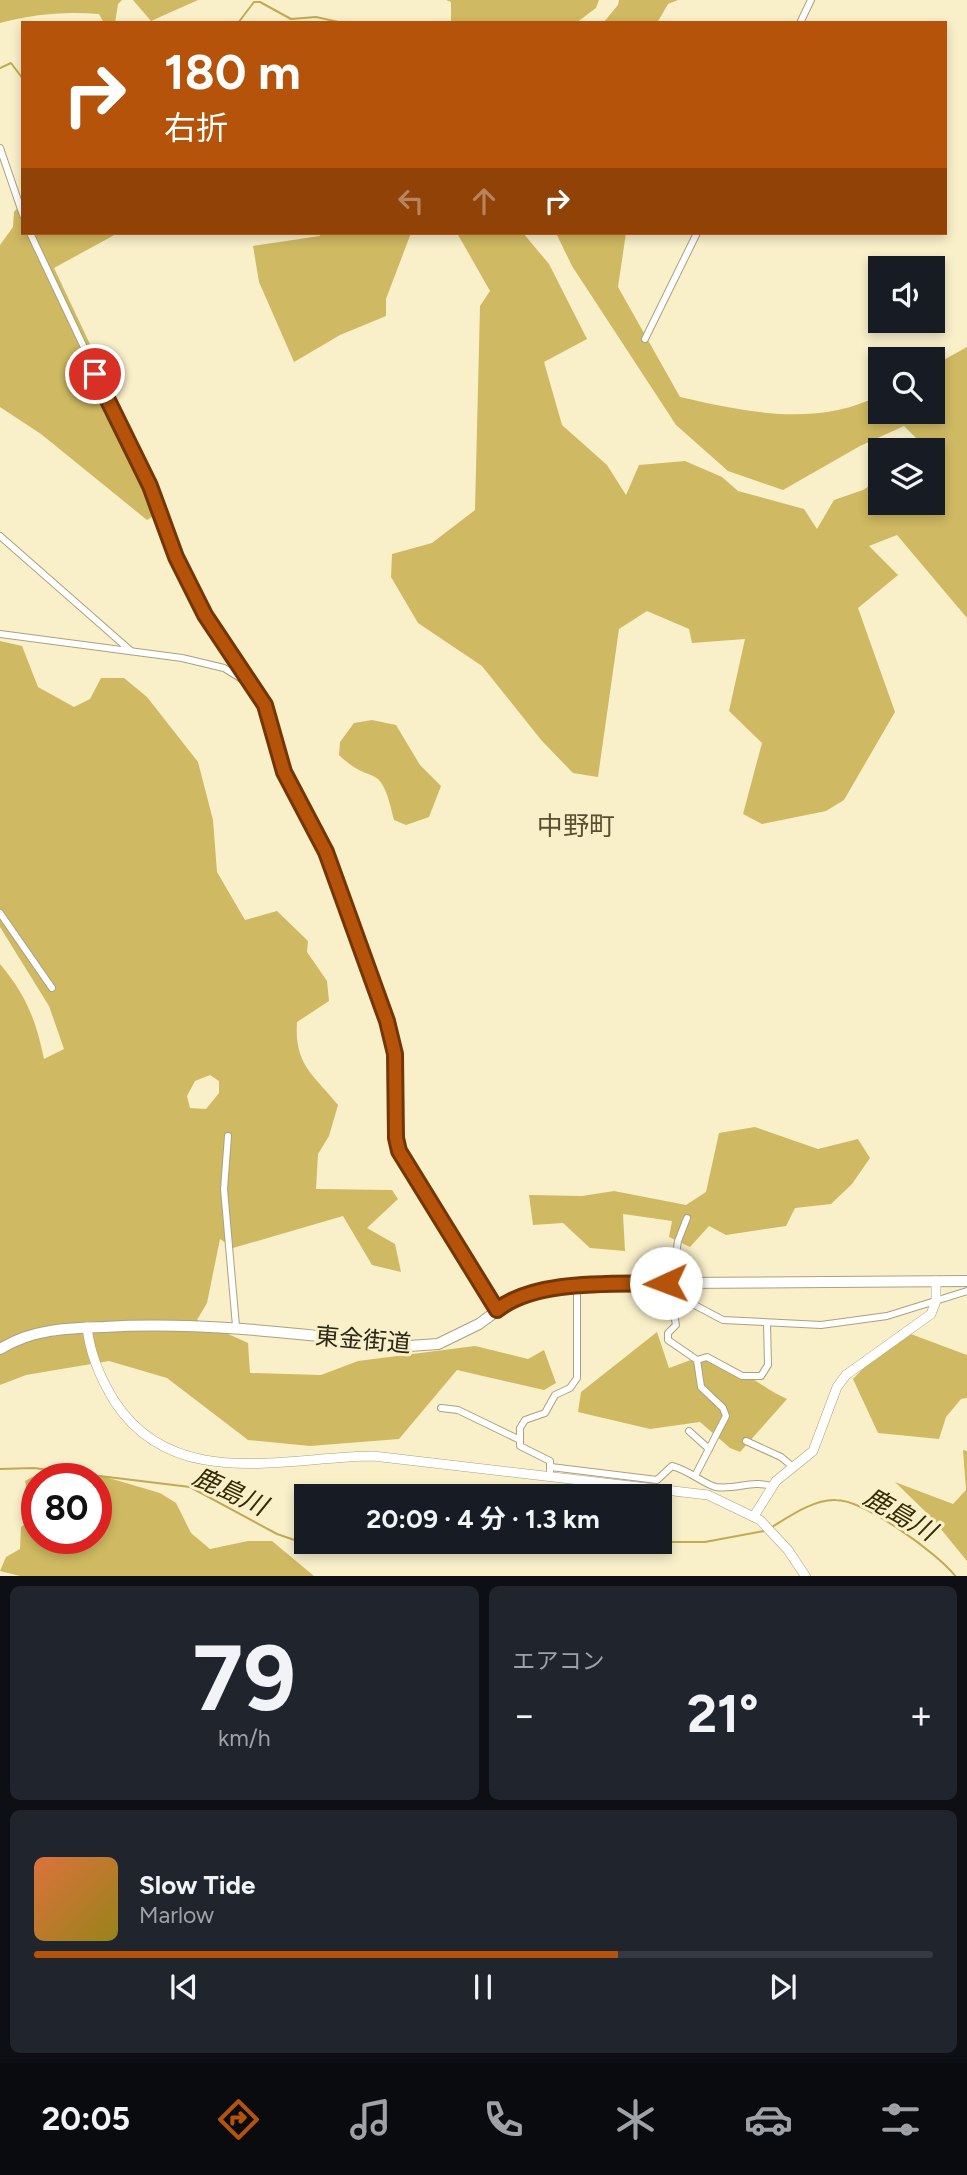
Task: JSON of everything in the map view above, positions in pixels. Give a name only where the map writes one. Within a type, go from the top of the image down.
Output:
[{"type":"highway","name":"東金街道","points":[[0,1349],[29,1334],[146,1324],[236,1326],[410,1346],[429,1345],[438,1344],[465,1332],[513,1298],[531,1292],[577,1287],[967,1281]]},
{"type":"main road","points":[[754,1516],[771,1486],[813,1451],[837,1387],[846,1374],[926,1320],[936,1301],[936,1281]]},
{"type":"main road","points":[[87,1327],[90,1347],[102,1381],[121,1411],[141,1432],[164,1447],[191,1459],[220,1464],[373,1456],[551,1471],[708,1490],[765,1524],[805,1576]]},
{"type":"street","points":[[801,21],[811,0]]},
{"type":"street","points":[[0,148],[21,209]]},
{"type":"street","points":[[31,235],[150,486],[187,580],[214,631],[255,688],[272,720],[284,772],[326,852],[387,1021],[395,1054],[396,1138],[399,1151],[497,1310]]},
{"type":"street","points":[[645,339],[696,235]]},
{"type":"street","points":[[0,536],[133,652]]},
{"type":"street","points":[[0,634],[183,658],[224,668],[255,688]]},
{"type":"street","points":[[0,913],[52,988]]},
{"type":"street","points":[[229,1136],[224,1189],[236,1326]]},
{"type":"street","points":[[687,1218],[678,1241],[671,1287],[676,1325],[668,1333],[668,1340],[697,1360],[701,1387],[725,1413],[696,1474]]},
{"type":"street","points":[[577,1287],[577,1378],[570,1388],[555,1395],[545,1413],[525,1420],[520,1428],[520,1446],[544,1456],[551,1471],[657,1480],[672,1466],[696,1474],[708,1490],[734,1489],[760,1483],[771,1486]]},
{"type":"street","points":[[671,1287],[723,1320],[835,1325],[887,1316],[967,1291]]},
{"type":"street","points":[[697,1360],[707,1357],[743,1376],[761,1376],[768,1365],[767,1323]]},
{"type":"street","points":[[441,1408],[458,1410],[520,1440]]},
{"type":"street","points":[[689,1431],[709,1449]]},
{"type":"street","points":[[746,1441],[781,1457],[793,1467]]},
{"type":"shaded area","points":[[0,0],[122,0],[118,4],[115,21],[103,21],[99,14],[74,13],[37,15],[0,23]]},
{"type":"shaded area","points":[[133,0],[198,0],[151,21]]},
{"type":"shaded area","points":[[446,0],[599,0],[596,8],[579,21],[451,21],[451,2]]},
{"type":"shaded area","points":[[619,0],[678,0],[668,4],[658,21],[605,21]]},
{"type":"shaded area","points":[[21,204],[21,235],[114,235],[54,268],[167,507],[147,520],[41,434],[0,407],[0,245],[13,227],[14,212]]},
{"type":"shaded area","points":[[410,235],[386,299],[386,316],[340,335],[294,362],[259,282],[253,246],[320,236]]},
{"type":"shaded area","points":[[458,235],[525,235],[549,264],[587,339],[544,362],[562,425],[607,465],[626,495],[639,465],[685,461],[722,477],[738,491],[804,509],[817,529],[834,500],[868,487],[868,515],[945,515],[945,438],[916,438],[904,426],[878,438],[868,438],[868,442],[783,490],[728,471],[676,425],[572,266],[557,235],[626,235],[618,287],[680,397],[731,408],[781,414],[831,411],[868,400],[868,424],[945,424],[945,359],[967,347],[967,618],[897,535],[869,546],[898,575],[858,608],[895,712],[844,800],[826,811],[762,824],[743,814],[762,743],[729,711],[745,639],[692,643],[689,629],[647,611],[619,629],[598,777],[573,773],[542,741],[482,666],[418,623],[391,577],[392,554],[432,543],[475,510],[480,306],[490,291]]},
{"type":"shaded area","points":[[0,641],[22,646],[38,687],[74,707],[90,699],[101,678],[124,678],[147,697],[198,762],[213,820],[217,872],[245,920],[277,911],[308,941],[307,952],[327,981],[329,1001],[297,1022],[302,1059],[338,1105],[329,1136],[318,1154],[316,1189],[392,1190],[398,1199],[367,1228],[395,1244],[401,1272],[372,1265],[343,1216],[233,1248],[220,1239],[207,1303],[197,1320],[248,1343],[250,1373],[321,1375],[358,1361],[475,1346],[528,1359],[544,1350],[556,1383],[544,1390],[457,1370],[399,1439],[310,1446],[248,1440],[167,1378],[109,1361],[26,1375],[0,1385],[0,964],[29,1008],[44,1059],[64,1049],[49,1006],[0,927]],"holes":[[[210,1075],[219,1081],[219,1093],[206,1109],[190,1108],[187,1096],[195,1081]]]},
{"type":"shaded area","points":[[372,720],[396,725],[420,765],[441,786],[429,817],[406,825],[394,820],[380,781],[360,771],[339,755],[340,742],[354,723]]},
{"type":"shaded area","points":[[755,1127],[818,1149],[858,1139],[870,1158],[852,1184],[831,1204],[795,1208],[786,1226],[726,1235],[709,1226],[690,1247],[669,1237],[672,1221],[623,1214],[625,1251],[590,1248],[563,1223],[533,1225],[529,1195],[582,1196],[614,1191],[686,1205],[706,1192],[719,1133]]},
{"type":"shaded area","points":[[900,1330],[967,1355],[967,1398],[961,1399],[946,1417],[939,1439],[878,1433],[853,1379]]},
{"type":"shaded area","points":[[657,1332],[669,1368],[701,1358],[712,1358],[733,1367],[787,1399],[740,1452],[730,1448],[700,1422],[650,1429],[578,1412],[581,1392]]},
{"type":"shaded area","points":[[963,1450],[967,1451],[967,1561],[931,1517],[895,1482],[953,1504],[966,1490]]},
{"type":"shaded area","points":[[112,1479],[160,1493],[176,1503],[191,1533],[210,1549],[248,1541],[272,1541],[314,1576],[20,1576],[0,1571],[6,1557],[20,1549],[21,1527],[21,1554],[112,1554]]},
{"type":"waterway","points":[[240,21],[254,2],[260,2],[291,19],[316,17],[334,21]]},
{"type":"waterway","points":[[0,68],[11,63],[21,76]]},
{"type":"waterway","name":"鹿島川","points":[[0,1469],[34,1468],[190,1487],[277,1534],[294,1540]]},
{"type":"waterway","name":"鹿島川","points":[[772,1527],[819,1502],[848,1502],[900,1530],[934,1555],[955,1576]]},
{"type":"waterway","name":"鹿島川","points":[[672,1542],[705,1542],[764,1531]]},
{"type":"district","name":"中野町","points":[[576,826]]},
{"type":"route","points":[[95,374],[150,486],[176,557],[205,615],[265,705],[272,720],[284,772],[326,852],[387,1021],[395,1054],[396,1138],[399,1151],[497,1310],[513,1298],[531,1292],[588,1285],[666,1283]]}]
